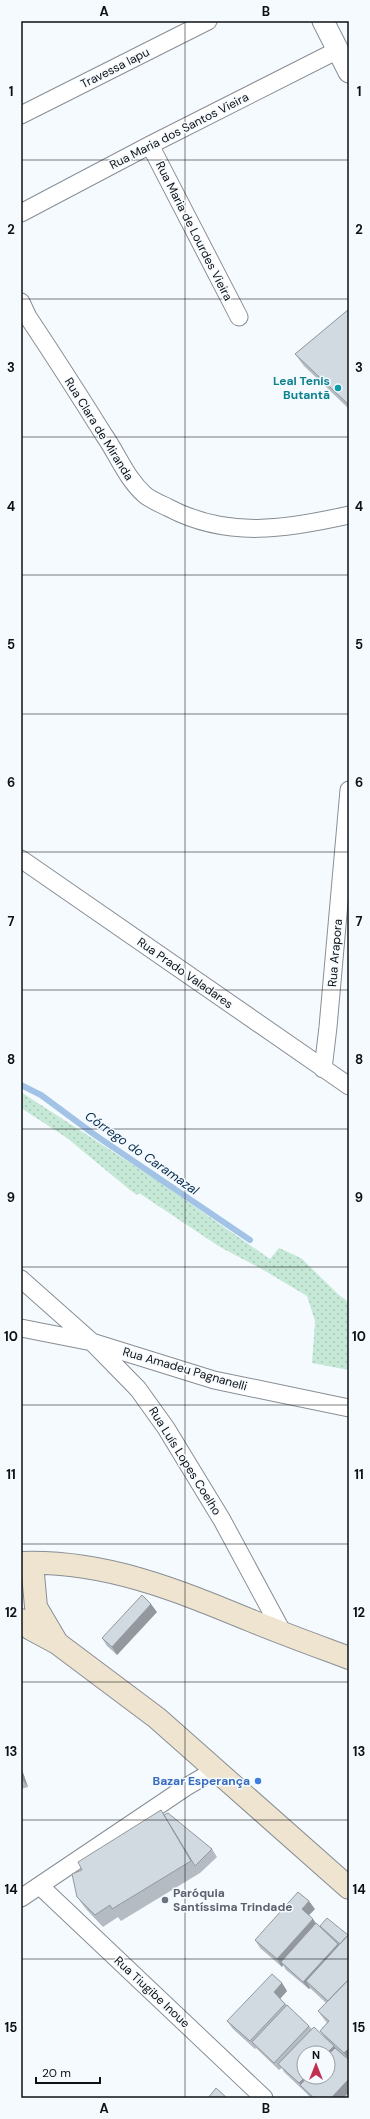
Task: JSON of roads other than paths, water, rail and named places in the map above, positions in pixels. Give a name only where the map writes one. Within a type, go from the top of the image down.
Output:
[{"type":"main road","points":[[57,1643],[36,1607],[26,1563],[89,1567],[138,1578],[181,1592],[349,1658]]},
{"type":"main road","points":[[21,1620],[31,1629],[57,1643],[157,1718],[349,1888]]},
{"type":"street","name":"Travessa Iapu","points":[[21,115],[208,21]]},
{"type":"street","points":[[323,21],[349,72]]},
{"type":"street","name":"Rua Maria dos Santos Vieira","points":[[21,213],[150,145],[338,50]]},
{"type":"street","name":"Rua Maria de Lourdes Vieira","points":[[150,145],[239,318]]},
{"type":"street","name":"Rua Clara de Miranda","points":[[21,302],[28,318],[106,436],[131,481],[146,496],[182,515],[232,528],[302,525],[349,514]]},
{"type":"street","name":"Rua Arapora","points":[[322,1069],[328,1027],[349,790]]},
{"type":"street","name":"Rua Prado Valadares","points":[[21,860],[322,1069],[349,1086]]},
{"type":"street","name":"Rua Luís Lopes Coelho","points":[[21,1279],[92,1342],[138,1389],[166,1428],[222,1520],[283,1633]]},
{"type":"street","name":"Rua Amadeu Pagnanelli","points":[[21,1328],[92,1342],[214,1380],[349,1408]]},
{"type":"street","points":[[21,1898],[186,1787],[215,1770]]},
{"type":"street","name":"Rua Tiugibe Inoue","points":[[40,1886],[264,2098]]},
{"type":"waterway","name":"Córrego do Caramazal","points":[[21,1085],[41,1095],[95,1135],[250,1240]]},
{"type":"place","name":"Leal Tenis Butantã","points":[[338,388]]},
{"type":"place","name":"Bazar Esperança","points":[[258,1781]]},
{"type":"place","name":"Paróquia Santíssima Trindade","points":[[165,1900]]}]
